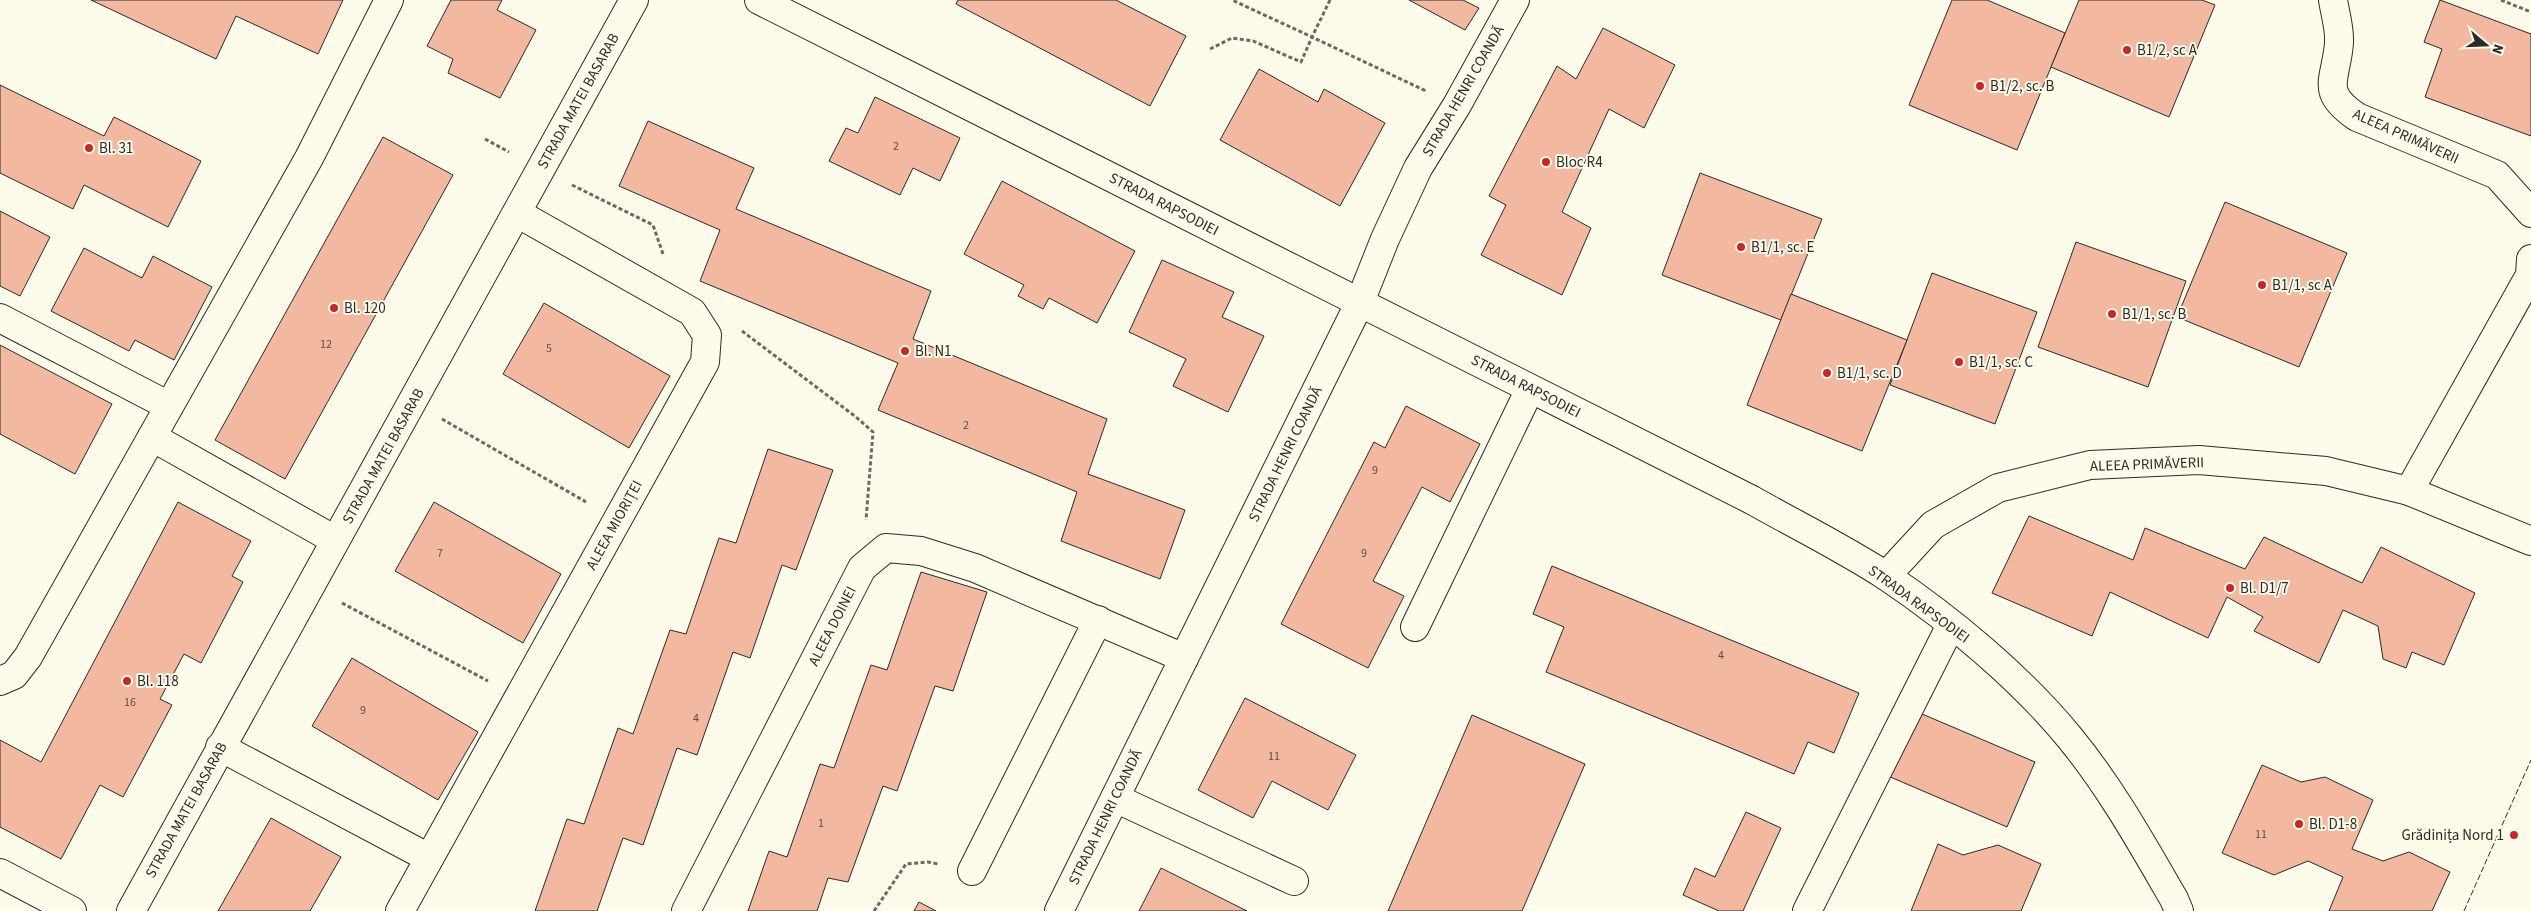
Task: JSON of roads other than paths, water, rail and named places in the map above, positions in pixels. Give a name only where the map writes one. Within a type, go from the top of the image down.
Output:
[{"type":"street","points":[[0,681],[14,675],[28,657],[308,158],[389,0]]},
{"type":"street","name":"STRADA MATEI BASARAB","points":[[131,911],[634,0]]},
{"type":"street","name":"STRADA RAPSODIEI","points":[[760,0],[1752,500],[1886,576],[1951,625],[2010,674],[2069,737],[2112,795],[2174,899],[2179,911]]},
{"type":"street","name":"STRADA HENRI COANDĂ","points":[[1059,911],[1360,302],[1385,239],[1418,168],[1457,105],[1515,0]]},
{"type":"street","name":"ALEEA PRIMĂVERII","points":[[2333,0],[2339,41],[2331,87],[2341,106],[2357,117],[2497,175],[2531,213]]},
{"type":"street","name":"ALEEA MIORIȚEI","points":[[400,911],[705,362],[707,335],[692,312],[517,213]]},
{"type":"street","points":[[2410,491],[2530,274],[2531,259]]},
{"type":"street","points":[[0,318],[169,406]]},
{"type":"street","points":[[1415,627],[1530,389]]},
{"type":"street","points":[[152,437],[336,540]]},
{"type":"street","name":"ALEEA PRIMĂVERII","points":[[1886,576],[1933,526],[1998,488],[2090,464],[2209,461],[2326,471],[2410,491],[2531,541]]},
{"type":"street","name":"ALEEA DOINEI","points":[[686,911],[862,568],[886,548],[920,551],[975,568],[1184,658]]},
{"type":"street","points":[[972,871],[1098,620]]},
{"type":"street","points":[[1806,911],[1951,625]]},
{"type":"street","points":[[220,747],[429,858]]},
{"type":"street","points":[[1115,798],[1294,881]]},
{"type":"street","points":[[0,873],[72,911]]},
{"type":"place","name":"B1/2, sc A","points":[[2127,50]]},
{"type":"place","name":"B1/2, sc. B","points":[[1980,86]]},
{"type":"place","name":"Bl. 31","points":[[89,148]]},
{"type":"place","name":"Bloc R4","points":[[1546,162]]},
{"type":"place","name":"B1/1, sc. E","points":[[1741,247]]},
{"type":"place","name":"B1/1, sc A","points":[[2262,285]]},
{"type":"place","name":"Bl. 120","points":[[334,308]]},
{"type":"place","name":"B1/1, sc. B","points":[[2112,314]]},
{"type":"place","name":"Bl. N1","points":[[905,351]]},
{"type":"place","name":"B1/1, sc. C","points":[[1959,362]]},
{"type":"place","name":"B1/1, sc. D","points":[[1827,373]]},
{"type":"place","name":"Bl. D1/7","points":[[2230,588]]},
{"type":"place","name":"Bl. 118","points":[[127,681]]},
{"type":"place","name":"Bl. D1-8","points":[[2299,824]]},
{"type":"place","name":"Grădinița Nord 1","points":[[2514,835]]}]
